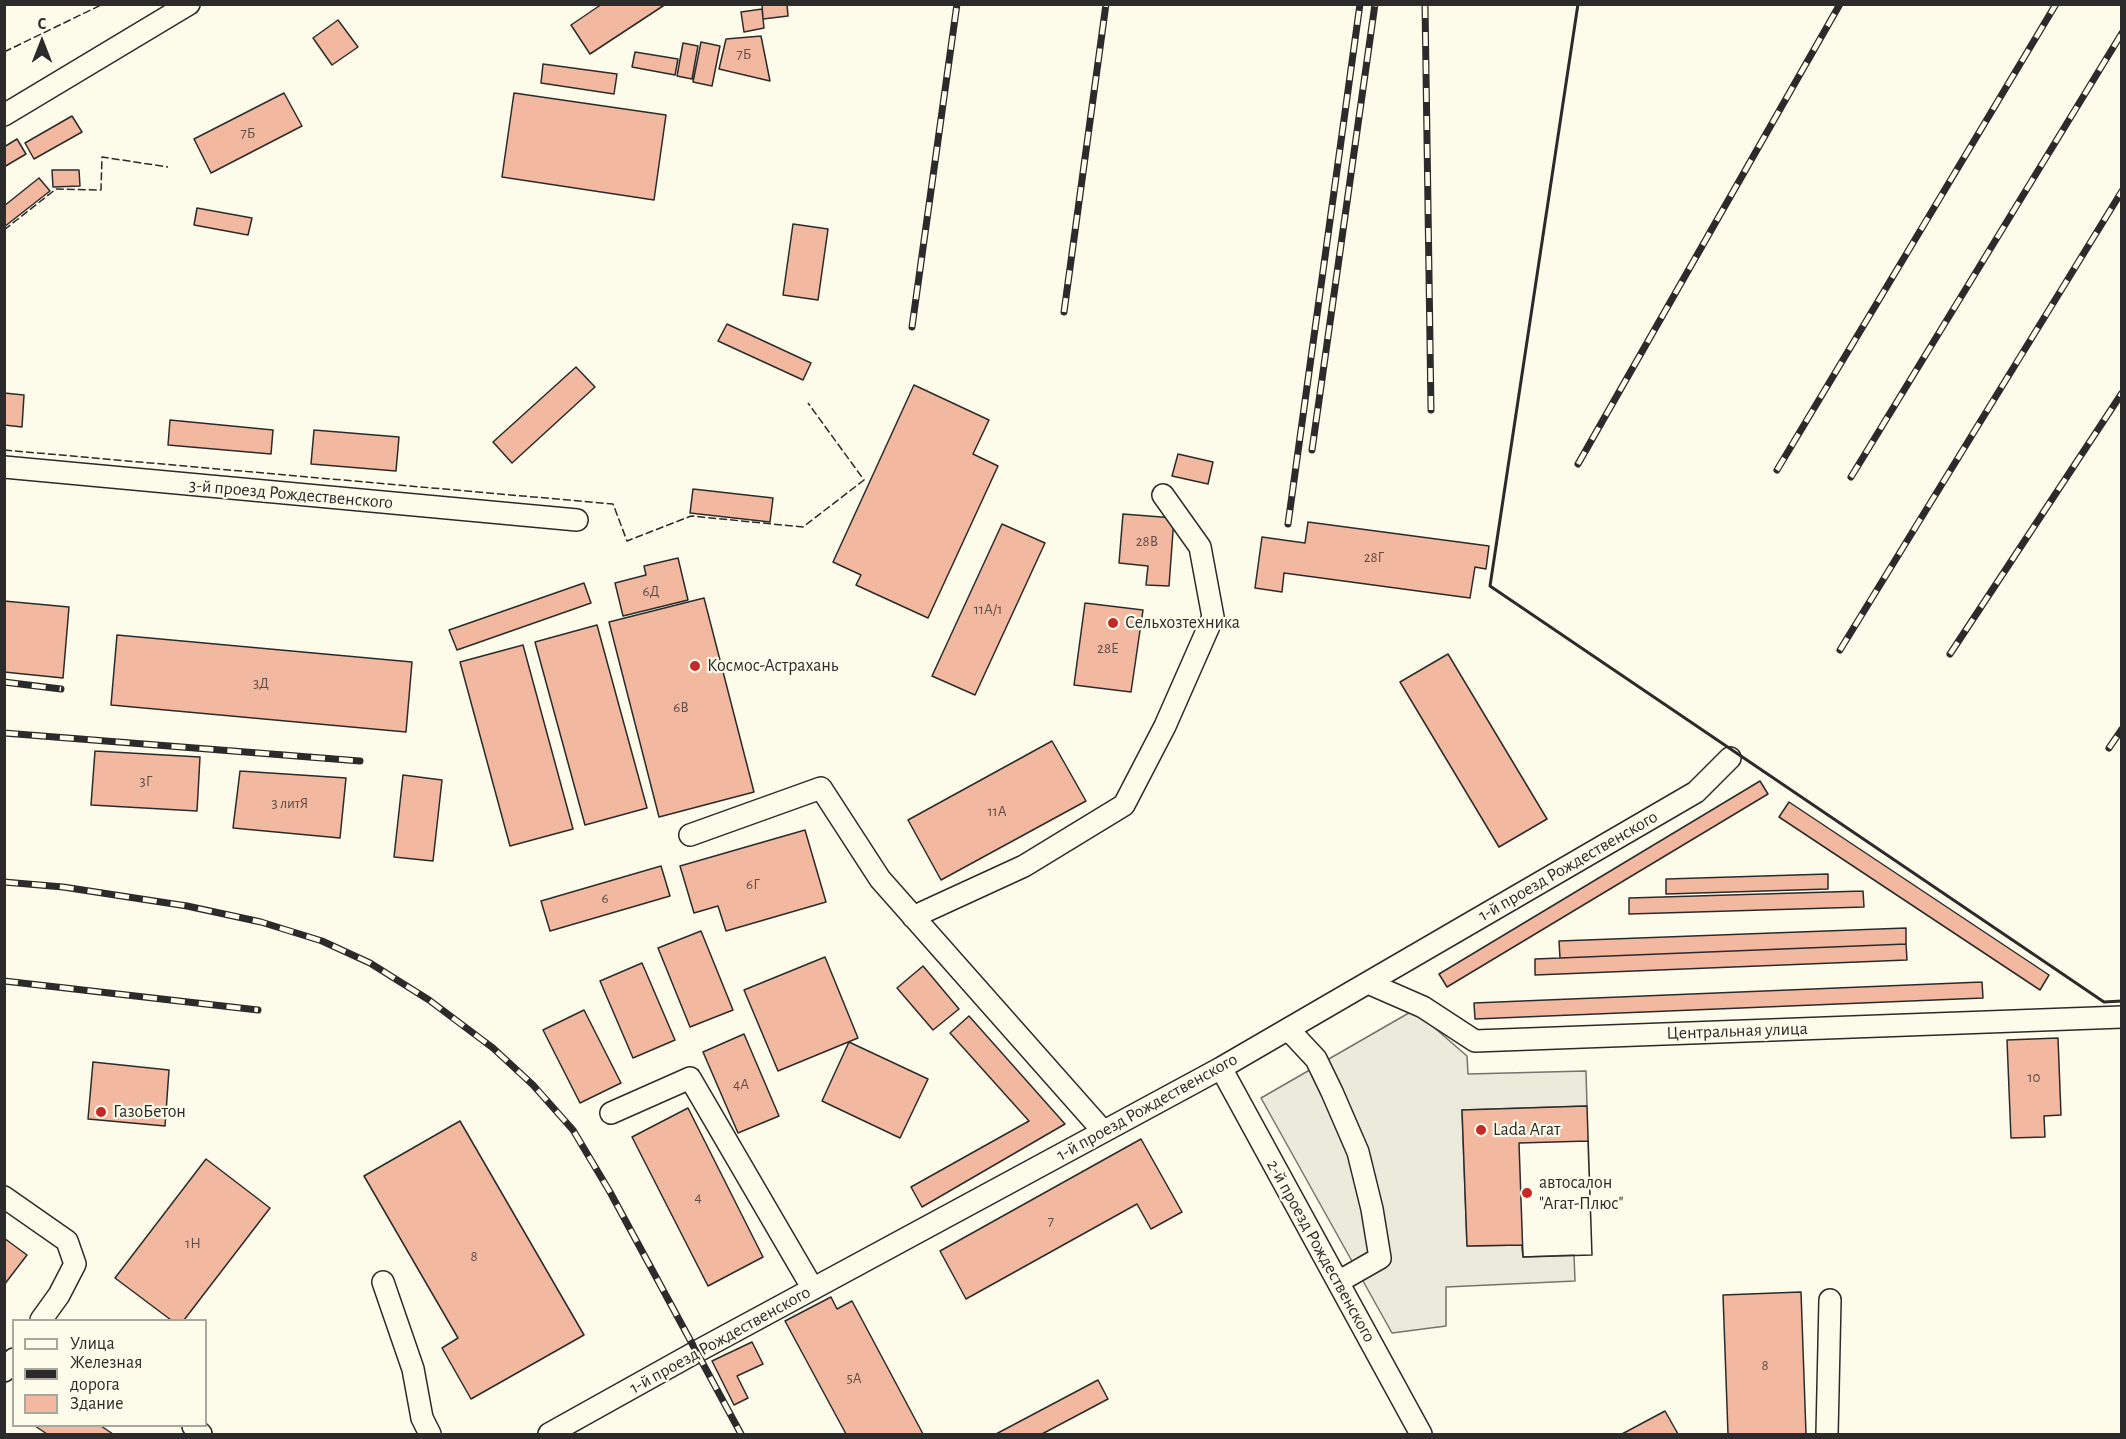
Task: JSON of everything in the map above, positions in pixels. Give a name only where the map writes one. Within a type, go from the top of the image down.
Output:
[{"type":"street","points":[[4,115],[189,4]]},
{"type":"street","name":"3-й проезд Рождественского","points":[[4,467],[577,520]]},
{"type":"street","points":[[913,917],[1024,866],[1124,805],[1166,726],[1213,617],[1200,547],[1163,495]]},
{"type":"street","name":"1-й проезд Рождественского","points":[[549,1434],[1221,1068],[1696,792],[1730,758]]},
{"type":"street","points":[[690,834],[821,788],[880,879],[1103,1131]]},
{"type":"street","name":"Центральная улица","points":[[1368,982],[1423,1007],[1475,1041],[2121,1017]]},
{"type":"street","points":[[1288,1029],[1316,1059],[1332,1092],[1358,1152],[1372,1209],[1380,1258],[1338,1282]]},
{"type":"street","name":"2-й проезд Рождественского","points":[[1221,1068],[1421,1434]]},
{"type":"street","points":[[611,1113],[690,1078],[813,1289]]},
{"type":"street","points":[[4,1197],[67,1241],[75,1264],[59,1295],[42,1319]]},
{"type":"street","points":[[383,1282],[413,1369],[422,1418],[430,1434]]},
{"type":"street","points":[[1827,1434],[1830,1300]]},
{"type":"shaded area","points":[[1414,1010],[1467,1056],[1468,1074],[1586,1071],[1587,1106],[1462,1110],[1467,1246],[1522,1245],[1523,1257],[1574,1255],[1575,1281],[1446,1287],[1446,1326],[1392,1333],[1261,1098]]},
{"type":"building","points":[[602,4],[666,4],[590,54],[571,25]]},
{"type":"building","points":[[762,4],[787,4],[788,16],[763,19]]},
{"type":"building","points":[[762,9],[764,28],[744,32],[741,12]]},
{"type":"building","points":[[338,20],[358,47],[332,65],[313,38]]},
{"type":"building","points":[[761,36],[770,81],[719,69],[726,39]]},
{"type":"building","points":[[701,42],[720,46],[712,86],[693,82]]},
{"type":"building","points":[[683,43],[698,46],[692,79],[677,76]]},
{"type":"building","points":[[635,52],[678,59],[675,75],[632,67]]},
{"type":"building","points":[[543,64],[617,74],[614,94],[541,83]]},
{"type":"building","points":[[284,93],[302,126],[211,173],[194,139]]},
{"type":"building","points":[[514,93],[666,115],[654,200],[502,177]]},
{"type":"building","points":[[72,116],[82,132],[34,159],[25,143]]},
{"type":"building","points":[[17,139],[26,154],[4,167],[4,147]]},
{"type":"building","points":[[52,170],[79,170],[80,186],[53,187]]},
{"type":"building","points":[[39,178],[50,191],[4,227],[4,206]]},
{"type":"building","points":[[197,208],[252,218],[248,235],[194,225]]},
{"type":"building","points":[[793,224],[828,229],[818,300],[783,295]]},
{"type":"building","points":[[727,324],[811,363],[803,380],[718,341]]},
{"type":"building","points":[[576,367],[595,387],[512,463],[493,442]]},
{"type":"building","points":[[914,385],[989,420],[973,454],[998,466],[928,618],[856,585],[861,575],[833,562]]},
{"type":"building","points":[[4,393],[24,395],[22,427],[4,425]]},
{"type":"building","points":[[170,420],[273,430],[271,454],[168,445]]},
{"type":"building","points":[[314,430],[399,437],[396,471],[311,464]]},
{"type":"building","points":[[1178,454],[1213,462],[1208,484],[1172,476]]},
{"type":"building","points":[[693,489],[773,498],[770,522],[690,513]]},
{"type":"building","points":[[1123,514],[1174,518],[1169,586],[1146,585],[1148,566],[1119,563]]},
{"type":"building","points":[[1308,522],[1489,546],[1486,569],[1475,567],[1470,598],[1284,573],[1282,592],[1255,588],[1262,537],[1305,543]]},
{"type":"building","points":[[1002,524],[1045,543],[975,695],[932,676]]},
{"type":"building","points":[[678,558],[688,600],[623,616],[615,583],[646,575],[644,566]]},
{"type":"building","points":[[584,583],[591,603],[457,650],[449,630]]},
{"type":"building","points":[[704,598],[754,792],[659,817],[609,622]]},
{"type":"building","points":[[4,601],[69,607],[63,678],[4,672]]},
{"type":"building","points":[[1085,603],[1143,610],[1131,692],[1074,685]]},
{"type":"building","points":[[597,625],[647,808],[585,825],[535,642]]},
{"type":"building","points":[[117,635],[412,662],[406,732],[111,705]]},
{"type":"building","points":[[523,645],[573,829],[510,846],[460,662]]},
{"type":"building","points":[[1448,654],[1547,819],[1499,847],[1400,682]]},
{"type":"building","points":[[1052,741],[1086,801],[941,880],[908,820]]},
{"type":"building","points":[[95,751],[200,757],[197,811],[91,805]]},
{"type":"building","points":[[240,771],[346,778],[340,838],[233,828]]},
{"type":"building","points":[[403,775],[442,780],[433,861],[394,857]]},
{"type":"building","points":[[1760,781],[1768,794],[1447,987],[1439,974]]},
{"type":"building","points":[[1789,802],[2049,975],[2040,990],[1779,817]]},
{"type":"building","points":[[805,830],[826,902],[726,931],[718,906],[694,913],[680,866]]},
{"type":"building","points":[[661,866],[670,896],[550,931],[541,901]]},
{"type":"building","points":[[1828,874],[1828,889],[1666,894],[1666,879]]},
{"type":"building","points":[[1863,891],[1864,907],[1629,914],[1629,898]]},
{"type":"building","points":[[1906,928],[1906,944],[1560,958],[1559,941]]},
{"type":"building","points":[[701,931],[733,1010],[690,1027],[658,948]]},
{"type":"building","points":[[1906,944],[1907,960],[1535,975],[1535,959]]},
{"type":"building","points":[[825,957],[858,1038],[778,1071],[744,990]]},
{"type":"building","points":[[642,963],[675,1040],[633,1058],[600,981]]},
{"type":"building","points":[[923,966],[959,1009],[933,1030],[897,988]]},
{"type":"building","points":[[1982,982],[1983,998],[1475,1019],[1474,1003]]},
{"type":"building","points":[[584,1010],[621,1083],[580,1103],[543,1030]]},
{"type":"building","points":[[969,1016],[1065,1124],[922,1207],[911,1187],[1029,1121],[950,1033]]},
{"type":"building","points":[[744,1034],[779,1116],[738,1133],[703,1052]]},
{"type":"building","points":[[2058,1038],[2061,1115],[2044,1116],[2045,1137],[2011,1138],[2007,1040]]},
{"type":"building","points":[[849,1042],[928,1079],[900,1138],[822,1101]]},
{"type":"building","points":[[93,1062],[169,1070],[165,1126],[88,1119]]},
{"type":"building","name":"автосалон \"Агат-Плюс\"","points":[[1587,1106],[1592,1255],[1523,1257],[1522,1245],[1467,1246],[1462,1110]]},
{"type":"building","points":[[688,1108],[763,1257],[708,1286],[632,1137]]},
{"type":"building","points":[[460,1121],[584,1335],[471,1399],[442,1348],[458,1338],[364,1176]]},
{"type":"building","points":[[1141,1139],[1182,1212],[1151,1229],[1137,1204],[966,1299],[940,1251]]},
{"type":"building","points":[[1588,1141],[1592,1255],[1523,1257],[1519,1143]]},
{"type":"building","points":[[206,1159],[270,1208],[185,1319],[170,1319],[115,1278]]},
{"type":"building","points":[[4,1238],[27,1255],[4,1285]]},
{"type":"building","points":[[1801,1292],[1806,1434],[1728,1434],[1723,1295]]},
{"type":"building","points":[[831,1297],[837,1309],[852,1301],[923,1434],[846,1434],[785,1321]]},
{"type":"building","points":[[752,1342],[763,1364],[737,1376],[748,1398],[734,1405],[712,1361]]},
{"type":"building","points":[[1098,1380],[1108,1399],[1042,1434],[996,1434]]},
{"type":"building","points":[[1665,1411],[1678,1434],[1622,1434]]},
{"type":"building","points":[[36,1427],[102,1427],[113,1434],[47,1434]]},
{"type":"railway","points":[[912,327],[957,4]]},
{"type":"railway","points":[[1064,312],[1106,4]]},
{"type":"railway","points":[[1288,524],[1360,4]]},
{"type":"railway","points":[[1312,450],[1375,4]]},
{"type":"railway","points":[[1425,4],[1431,410]]},
{"type":"railway","points":[[1578,464],[1840,4]]},
{"type":"railway","points":[[1777,470],[2056,4]]},
{"type":"railway","points":[[1851,477],[2122,33]]},
{"type":"railway","points":[[1840,650],[2122,191]]},
{"type":"railway","points":[[1950,654],[2122,393]]},
{"type":"railway","points":[[4,682],[61,689]]},
{"type":"railway","points":[[2109,748],[2122,729]]},
{"type":"railway","points":[[4,733],[360,761]]},
{"type":"railway","points":[[4,882],[63,887],[187,906],[261,922],[322,941],[370,963],[429,1000],[493,1048],[533,1085],[573,1130],[610,1192],[741,1434]]},
{"type":"railway","points":[[4,981],[258,1010]]},
{"type":"fence","points":[[4,52],[103,4]]},
{"type":"fence","points":[[4,230],[56,189],[101,190],[102,157],[168,167]]},
{"type":"fence","points":[[4,450],[613,504],[627,541],[691,516],[803,527],[864,480],[808,403]]},
{"type":"wall","points":[[1578,4],[1490,586],[2104,1002],[2122,1001]]},
{"type":"place","name":"Сельхозтехника","points":[[1113,623]]},
{"type":"place","name":"Космос-Астрахань","points":[[695,666]]},
{"type":"place","name":"ГазоБетон","points":[[101,1112]]},
{"type":"place","name":"Lada Агат","points":[[1481,1130]]},
{"type":"place","name":"автосалон \"Агат-Плюс\"","points":[[1527,1193]]}]
